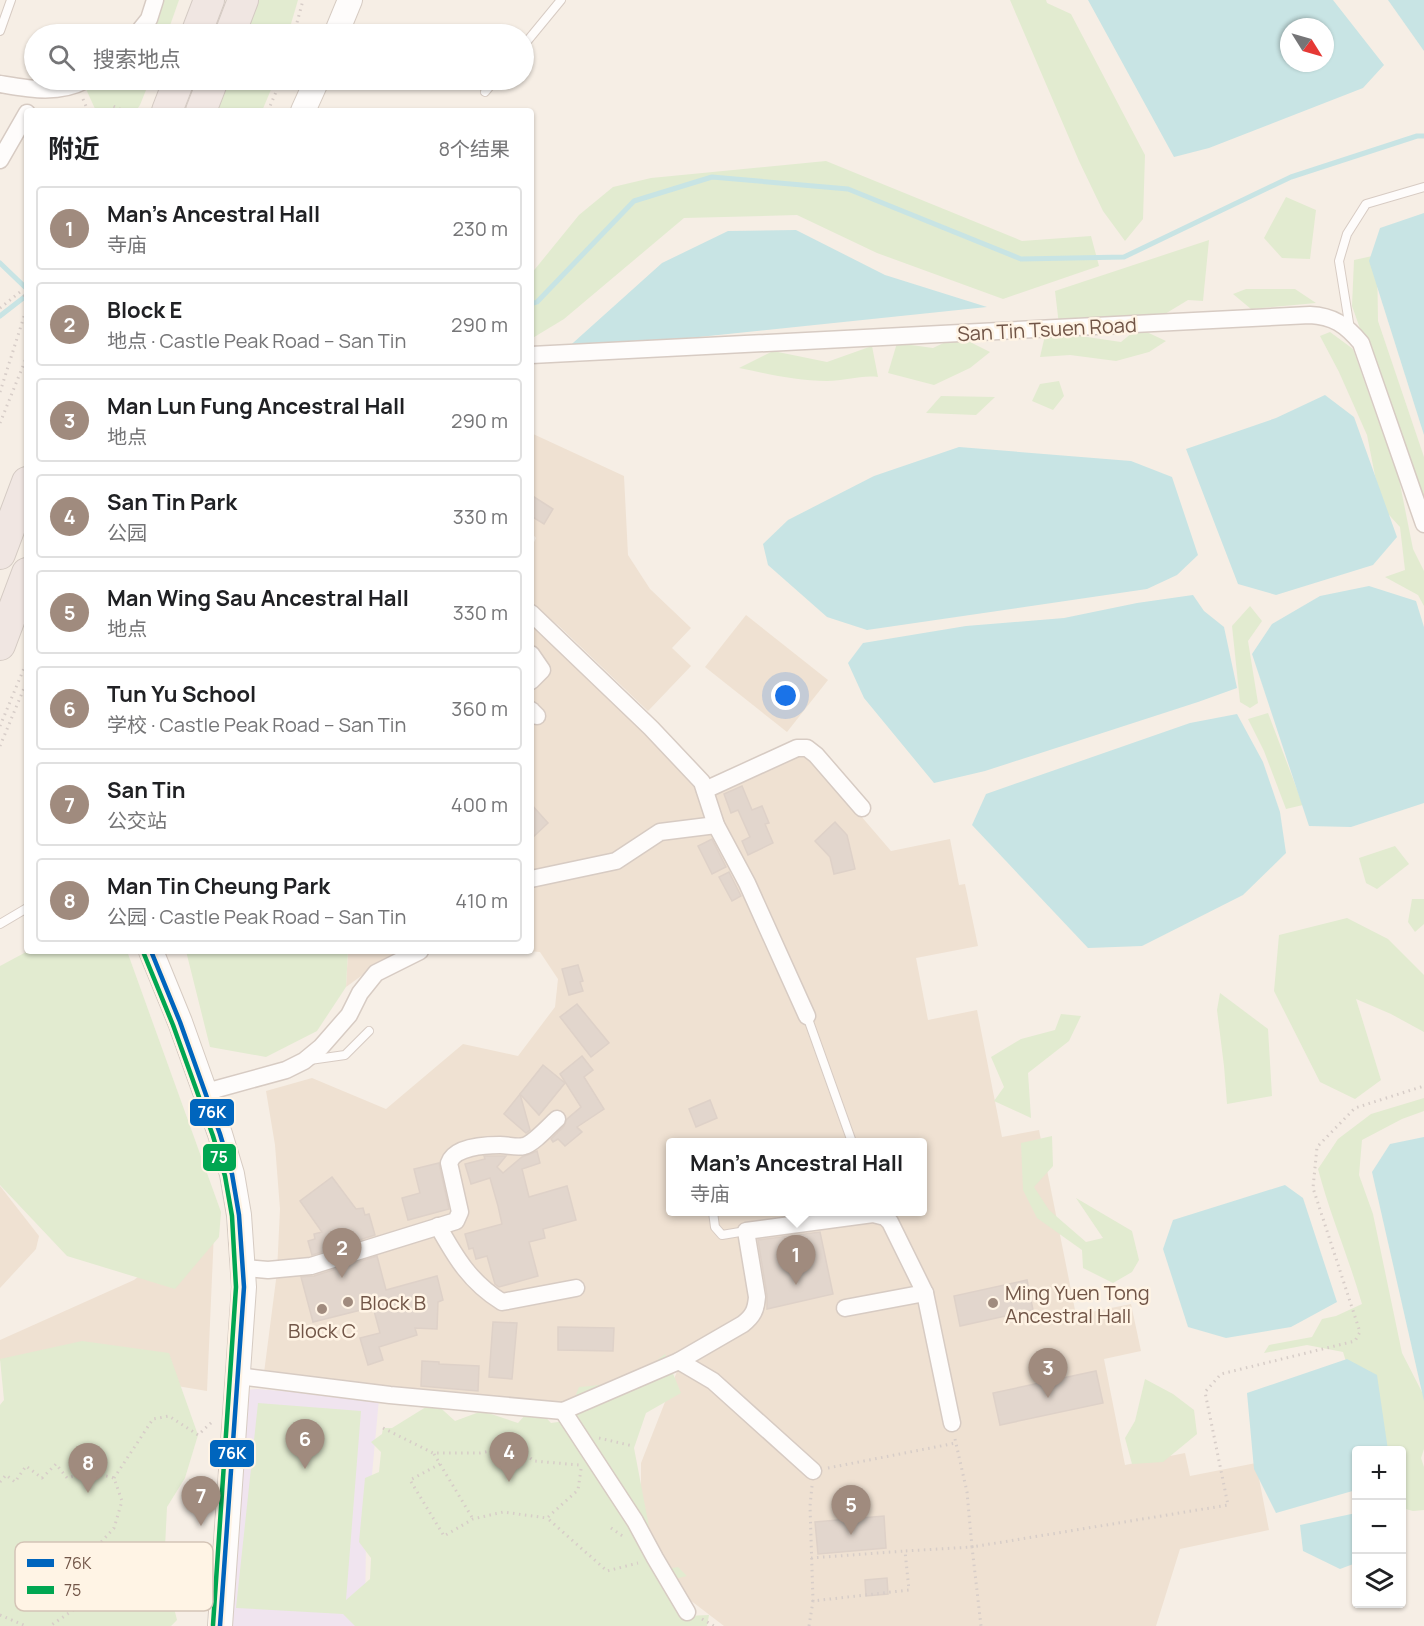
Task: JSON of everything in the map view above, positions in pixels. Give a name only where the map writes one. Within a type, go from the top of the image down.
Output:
[{"type":"highway","points":[[200,24],[209,0]]},
{"type":"highway","points":[[234,24],[243,0]]},
{"type":"highway","points":[[168,108],[175,90]]},
{"type":"highway","points":[[202,108],[209,90]]},
{"type":"highway","points":[[0,554],[24,490]]},
{"type":"highway","points":[[0,645],[24,581]]},
{"type":"main road","points":[[340,24],[350,0]]},
{"type":"main road","points":[[304,108],[312,90]]},
{"type":"main road","points":[[152,954],[206,1092],[232,1174],[239,1215],[244,1268],[220,1626]]},
{"type":"street","points":[[144,24],[154,0]]},
{"type":"street","points":[[0,84],[24,88]]},
{"type":"street","points":[[34,90],[45,90]]},
{"type":"street","points":[[30,108],[40,91]]},
{"type":"street","points":[[0,160],[24,119]]},
{"type":"street","name":"San Tin Tsuen Road","points":[[534,355],[1310,315],[1335,319],[1350,330]]},
{"type":"street","points":[[1350,330],[1361,343],[1424,524]]},
{"type":"street","points":[[534,616],[651,728],[702,782],[716,825],[747,883],[807,1016]]},
{"type":"street","points":[[534,658],[542,670],[534,678]]},
{"type":"street","points":[[705,789],[797,748],[807,748],[816,755],[862,808]]},
{"type":"street","points":[[534,878],[616,861],[660,832],[716,825]]},
{"type":"street","points":[[206,1092],[286,1070],[304,1062],[321,1047],[349,1015],[360,993],[376,973],[414,954]]},
{"type":"street","points":[[244,1268],[268,1270],[311,1266],[456,1221],[460,1212],[449,1163],[454,1155],[462,1150],[500,1145],[524,1146],[531,1143],[557,1119]]},
{"type":"street","points":[[238,1376],[390,1395],[563,1411],[679,1361],[743,1324],[751,1317],[756,1308],[757,1297],[746,1231],[851,1216]]},
{"type":"street","points":[[881,1216],[890,1222],[925,1293],[952,1423]]},
{"type":"street","points":[[438,1226],[459,1263],[484,1291],[502,1302],[576,1288]]},
{"type":"street","points":[[846,1308],[925,1293]]},
{"type":"street","points":[[679,1361],[713,1381],[813,1471]]},
{"type":"street","points":[[563,1411],[586,1460],[635,1521],[687,1612]]},
{"type":"lane","points":[[0,31],[11,0]]},
{"type":"lane","points":[[534,33],[561,0]]},
{"type":"lane","points":[[1350,330],[1339,261],[1347,234],[1366,204],[1424,187]]},
{"type":"lane","points":[[0,924],[24,910]]},
{"type":"lane","points":[[807,1016],[850,1138]]},
{"type":"lane","points":[[304,1062],[345,1055],[369,1031]]},
{"type":"lane","points":[[714,1216],[715,1227],[722,1235],[746,1231]]},
{"type":"path","points":[[297,24],[303,0]]},
{"type":"path","points":[[269,108],[277,90]]},
{"type":"path","points":[[0,308],[20,292],[24,295]]},
{"type":"path","points":[[0,392],[24,316]]},
{"type":"path","points":[[0,423],[24,364]]},
{"type":"path","points":[[0,726],[24,668]]},
{"type":"path","points":[[0,746],[24,688]]},
{"type":"path","points":[[811,1558],[972,1547],[1228,1505],[1205,1392],[1221,1374],[1355,1341],[1360,1332],[1313,1188],[1317,1147],[1355,1108],[1424,1086]]},
{"type":"path","points":[[114,1478],[153,1419],[169,1416],[198,1435],[213,1421]]},
{"type":"path","points":[[952,1423],[967,1492],[981,1626]]},
{"type":"path","points":[[383,1428],[433,1453],[480,1453],[502,1449],[521,1451],[534,1461],[586,1460]]},
{"type":"path","points":[[547,1518],[578,1490],[586,1460],[600,1437],[633,1446]]},
{"type":"path","points":[[809,1626],[813,1601],[810,1506],[813,1471],[956,1443]]},
{"type":"path","points":[[433,1453],[473,1519]]},
{"type":"path","points":[[0,1482],[6,1475],[15,1482],[26,1466],[42,1478],[56,1464],[67,1478],[90,1472],[114,1478]]},
{"type":"path","points":[[440,1464],[410,1480],[444,1536],[473,1519],[503,1512],[547,1518],[607,1571],[655,1558]]},
{"type":"path","points":[[101,1542],[114,1528],[122,1501],[114,1478]]},
{"type":"path","points":[[813,1601],[909,1590],[905,1551]]},
{"type":"path","points":[[50,1626],[71,1611]]},
{"type":"path","points":[[0,1616],[26,1626]]},
{"type":"shaded area","points":[[534,434],[624,476],[628,555],[650,589],[691,628],[672,648],[691,666],[648,711],[558,625],[534,607],[534,542],[536,538],[534,536]]},
{"type":"shaded area","points":[[746,615],[828,680],[787,732],[705,667]]},
{"type":"shaded area","points":[[534,625],[647,733],[697,785],[708,819],[614,855],[534,871]]},
{"type":"shaded area","points":[[798,754],[804,754],[812,759],[891,851],[950,839],[959,885],[965,884],[978,946],[916,958],[928,1020],[977,1010],[1002,1137],[1039,1130],[1076,1315],[1131,1304],[1141,1351],[1104,1359],[1125,1465],[1185,1453],[1190,1476],[1256,1463],[1269,1530],[1180,1549],[1156,1626],[724,1626],[690,1600],[641,1523],[641,1463],[678,1369],[562,1405],[517,1402],[264,1373],[277,1272],[280,1209],[275,1145],[266,1091],[312,1078],[386,1109],[463,1044],[518,1056],[555,1007],[558,979],[540,952],[534,952],[534,884],[662,838],[724,830],[713,793]]},
{"type":"shaded area","points":[[348,954],[400,954],[372,968],[346,987]]},
{"type":"shaded area","points":[[0,1186],[39,1236],[36,1249],[0,1288]]},
{"type":"shaded area","points":[[197,1232],[214,1232],[207,1391],[171,1385],[86,1346],[0,1361],[0,1340],[134,1280]]},
{"type":"shaded area","points":[[247,1390],[379,1399],[366,1539],[365,1619],[405,1626],[226,1626]]},
{"type":"green space","points":[[160,0],[179,0],[171,24],[150,24]]},
{"type":"green space","points":[[255,0],[298,0],[291,24],[246,24]]},
{"type":"green space","points":[[1010,0],[1046,0],[1047,3],[1071,14],[1145,155],[1143,219],[1125,241],[1103,211],[1079,161]]},
{"type":"green space","points":[[86,90],[146,90],[138,108],[95,108]]},
{"type":"green space","points":[[222,90],[271,90],[263,108],[215,108]]},
{"type":"green space","points":[[826,161],[1022,241],[1091,236],[1099,266],[1003,299],[877,253],[797,215],[684,218],[564,319],[534,337],[534,270],[579,215],[613,187],[651,178]]},
{"type":"green space","points":[[1286,197],[1316,210],[1310,259],[1282,258],[1264,238]]},
{"type":"green space","points":[[1209,240],[1203,301],[1188,300],[1155,320],[1059,325],[1055,291]]},
{"type":"green space","points":[[1377,255],[1378,321],[1424,457],[1424,509],[1352,306],[1354,260]]},
{"type":"green space","points":[[1246,289],[1295,289],[1316,303],[1251,309],[1233,294]]},
{"type":"green space","points":[[1138,328],[1166,341],[1149,352],[1116,361],[1070,355],[1040,357],[1046,331],[1121,342]]},
{"type":"green space","points":[[1330,332],[1353,349],[1399,479],[1413,549],[1424,571],[1424,606],[1418,595],[1385,577],[1405,570],[1400,527],[1381,506],[1367,435],[1320,336]]},
{"type":"green space","points":[[958,336],[990,352],[970,368],[934,385],[888,373],[897,343],[933,348]]},
{"type":"green space","points":[[872,346],[878,377],[816,381],[739,368],[773,351],[827,362]]},
{"type":"green space","points":[[1059,381],[1064,396],[1053,410],[1032,401],[1040,384]]},
{"type":"green space","points":[[941,396],[995,397],[976,415],[926,413]]},
{"type":"green space","points":[[1250,606],[1262,621],[1248,641],[1258,703],[1250,708],[1240,702],[1232,626]]},
{"type":"green space","points":[[1268,713],[1303,805],[1286,809],[1264,751],[1248,719]]},
{"type":"green space","points":[[1395,846],[1409,864],[1377,889],[1366,883],[1359,858]]},
{"type":"green space","points":[[1412,899],[1424,899],[1424,924],[1415,932],[1408,922]]},
{"type":"green space","points":[[1347,918],[1388,939],[1424,975],[1424,1032],[1356,999],[1381,1080],[1355,1099],[1320,1082],[1274,991],[1279,935]]},
{"type":"green space","points":[[24,953],[128,954],[221,1212],[219,1237],[175,1289],[67,1256],[0,1185],[0,966]]},
{"type":"green space","points":[[187,954],[348,954],[346,987],[317,1031],[266,1057],[210,1047]]},
{"type":"green space","points":[[1220,993],[1268,1029],[1272,1096],[1227,1104],[1217,1010]]},
{"type":"green space","points":[[1061,1014],[1081,1016],[1069,1041],[1028,1073],[1031,1118],[994,1101],[1004,1087],[991,1057],[1021,1039],[1055,1030]]},
{"type":"green space","points":[[1424,1098],[1424,1111],[1402,1119],[1362,1140],[1359,1175],[1373,1214],[1402,1353],[1424,1396],[1424,1449],[1421,1458],[1424,1467],[1424,1510],[1406,1509],[1406,1446],[1371,1446],[1343,1352],[1307,1345],[1264,1353],[1269,1345],[1312,1337],[1322,1319],[1336,1316],[1362,1304],[1318,1169],[1338,1139],[1371,1114]]},
{"type":"green space","points":[[1052,1136],[1053,1166],[1034,1187],[1049,1210],[1086,1242],[1103,1238],[1076,1198],[1132,1231],[1139,1260],[1132,1272],[1113,1283],[1083,1268],[1082,1250],[1037,1218],[1023,1190],[1021,1143]]},
{"type":"green space","points":[[82,1341],[169,1353],[198,1435],[185,1478],[167,1507],[165,1542],[15,1542],[15,1611],[175,1611],[177,1620],[171,1626],[0,1626],[0,1405],[4,1400],[0,1359]]},
{"type":"green space","points":[[665,1354],[681,1393],[646,1413],[634,1448],[655,1558],[661,1570],[678,1567],[687,1576],[667,1581],[686,1616],[709,1615],[707,1626],[355,1626],[343,1614],[236,1608],[258,1403],[361,1411],[346,1600],[370,1579],[371,1558],[359,1542],[365,1478],[379,1472],[381,1452],[371,1442],[382,1434],[383,1428],[392,1428],[434,1402],[455,1421],[482,1411],[518,1423],[534,1405],[551,1423],[565,1421],[579,1387],[615,1382],[645,1369]]},
{"type":"green space","points":[[1145,1379],[1173,1394],[1194,1410],[1197,1434],[1163,1462],[1132,1464],[1125,1438],[1135,1421]]},
{"type":"water","points":[[1088,0],[1333,0],[1384,65],[1363,88],[1209,148],[1174,157]]},
{"type":"water","points":[[1388,0],[1424,0],[1424,51]]},
{"type":"water","points":[[1424,213],[1424,435],[1369,261],[1380,228]]},
{"type":"water","points":[[796,230],[885,275],[987,307],[564,351],[662,263],[728,231]]},
{"type":"water","points":[[1325,395],[1354,417],[1397,537],[1373,565],[1276,595],[1238,584],[1186,449],[1276,418]]},
{"type":"water","points":[[959,447],[1131,461],[1172,477],[1198,555],[1177,575],[1147,589],[867,630],[827,617],[768,565],[763,544],[788,520],[874,476]]},
{"type":"water","points":[[1369,586],[1416,601],[1424,627],[1424,803],[1351,827],[1309,826],[1252,654],[1272,624],[1320,596]]},
{"type":"water","points":[[1193,595],[1204,611],[1224,627],[1237,688],[985,771],[934,783],[864,698],[848,663],[863,643],[966,626],[1064,618],[1137,603]]},
{"type":"water","points":[[1237,714],[1263,762],[1280,812],[1286,853],[1243,895],[1142,946],[1088,948],[972,825],[986,794],[1190,723]]},
{"type":"water","points":[[1424,1137],[1424,1401],[1372,1172],[1390,1144]]},
{"type":"water","points":[[1285,1185],[1303,1198],[1337,1302],[1291,1327],[1226,1338],[1188,1327],[1163,1249],[1173,1220]]},
{"type":"water","points":[[1347,1359],[1377,1375],[1387,1446],[1352,1446],[1352,1491],[1276,1513],[1254,1469],[1247,1393]]},
{"type":"water","points":[[1352,1514],[1352,1564],[1340,1569],[1303,1551],[1300,1525]]},
{"type":"building","points":[[534,497],[553,509],[544,524],[534,518]]},
{"type":"building","points":[[742,786],[752,810],[762,806],[769,823],[765,824],[773,843],[748,855],[742,841],[750,837],[738,810],[731,813],[724,794]]},
{"type":"building","points":[[534,807],[548,823],[534,836]]},
{"type":"building","points":[[835,822],[847,835],[855,869],[834,874],[830,857],[815,841]]},
{"type":"building","points":[[712,839],[726,867],[712,874],[698,846]]},
{"type":"building","points":[[729,872],[741,896],[732,901],[719,877]]},
{"type":"building","points":[[578,965],[583,981],[580,982],[583,991],[569,995],[562,969]]},
{"type":"building","points":[[577,1004],[609,1043],[591,1057],[560,1017]]},
{"type":"building","points":[[582,1056],[593,1070],[584,1077],[604,1109],[577,1127],[582,1132],[565,1146],[558,1139],[553,1142],[551,1139],[564,1126],[567,1119],[581,1107],[560,1074]]},
{"type":"building","points":[[543,1065],[565,1083],[539,1115],[520,1094]]},
{"type":"building","points":[[520,1094],[530,1130],[526,1133],[504,1114]]},
{"type":"building","points":[[710,1100],[717,1118],[696,1127],[689,1109]]},
{"type":"building","points":[[537,1151],[540,1163],[522,1169],[529,1197],[567,1186],[576,1220],[543,1229],[545,1238],[529,1242],[538,1276],[499,1287],[495,1284],[487,1256],[476,1259],[473,1248],[469,1249],[465,1234],[502,1224],[498,1206],[490,1178],[471,1184],[465,1164],[485,1159],[484,1156],[506,1156],[497,1167],[503,1173],[522,1157]]},
{"type":"building","points":[[439,1163],[449,1209],[408,1220],[402,1198],[420,1193],[414,1169]]},
{"type":"building","points":[[332,1177],[356,1209],[363,1208],[365,1215],[369,1214],[375,1235],[312,1255],[308,1241],[315,1239],[314,1234],[322,1232],[300,1201]]},
{"type":"building","points":[[820,1232],[833,1294],[767,1309],[767,1295],[758,1240]]},
{"type":"building","points":[[377,1256],[386,1290],[437,1276],[443,1300],[438,1302],[437,1329],[415,1328],[417,1335],[379,1347],[383,1360],[368,1365],[360,1338],[380,1333],[373,1307],[313,1322],[301,1277],[314,1276]]},
{"type":"building","name":"Ming Yuen Tong Ancestral Hall","points":[[1027,1280],[1033,1310],[960,1326],[954,1296]]},
{"type":"building","points":[[493,1322],[517,1323],[512,1379],[489,1377]]},
{"type":"building","points":[[558,1327],[614,1328],[613,1351],[558,1350]]},
{"type":"building","points":[[422,1361],[479,1366],[478,1391],[421,1386]]},
{"type":"building","points":[[1096,1371],[1103,1403],[1000,1425],[993,1393]]},
{"type":"building","points":[[884,1516],[886,1548],[818,1554],[815,1522]]},
{"type":"building","points":[[887,1578],[888,1594],[866,1596],[865,1580]]},
{"type":"waterway","points":[[534,303],[634,201],[712,177],[848,189],[1021,259],[1124,257],[1291,177],[1417,136],[1424,136]]},
{"type":"waterway","points":[[0,263],[24,286]]},
{"type":"waterway","points":[[0,316],[24,297]]},
{"type":"transit line","name":"75","points":[[144,954],[173,1025],[213,1136],[225,1176],[232,1216],[236,1287],[213,1625]]},
{"type":"transit line","name":"76K","points":[[152,954],[180,1022],[220,1134],[232,1174],[239,1215],[244,1287],[220,1626]]},
{"type":"place","name":"Block E","points":[[342,1278]]},
{"type":"place","name":"Man's Ancestral Hall","points":[[796,1285]]},
{"type":"place","name":"Block B","points":[[348,1302]]},
{"type":"place","name":"Ming Yuen Tong Ancestral Hall","points":[[993,1303]]},
{"type":"place","name":"Block C","points":[[322,1309]]},
{"type":"place","name":"Man Lun Fung Ancestral Hall","points":[[1048,1398]]},
{"type":"place","name":"Tun Yu School","points":[[305,1469]]},
{"type":"place","name":"San Tin Park","points":[[509,1482]]},
{"type":"place","name":"Man Tin Cheung Park","points":[[88,1493]]},
{"type":"place","name":"San Tin","points":[[201,1526]]},
{"type":"place","name":"Man Wing Sau Ancestral Hall","points":[[851,1535]]}]
